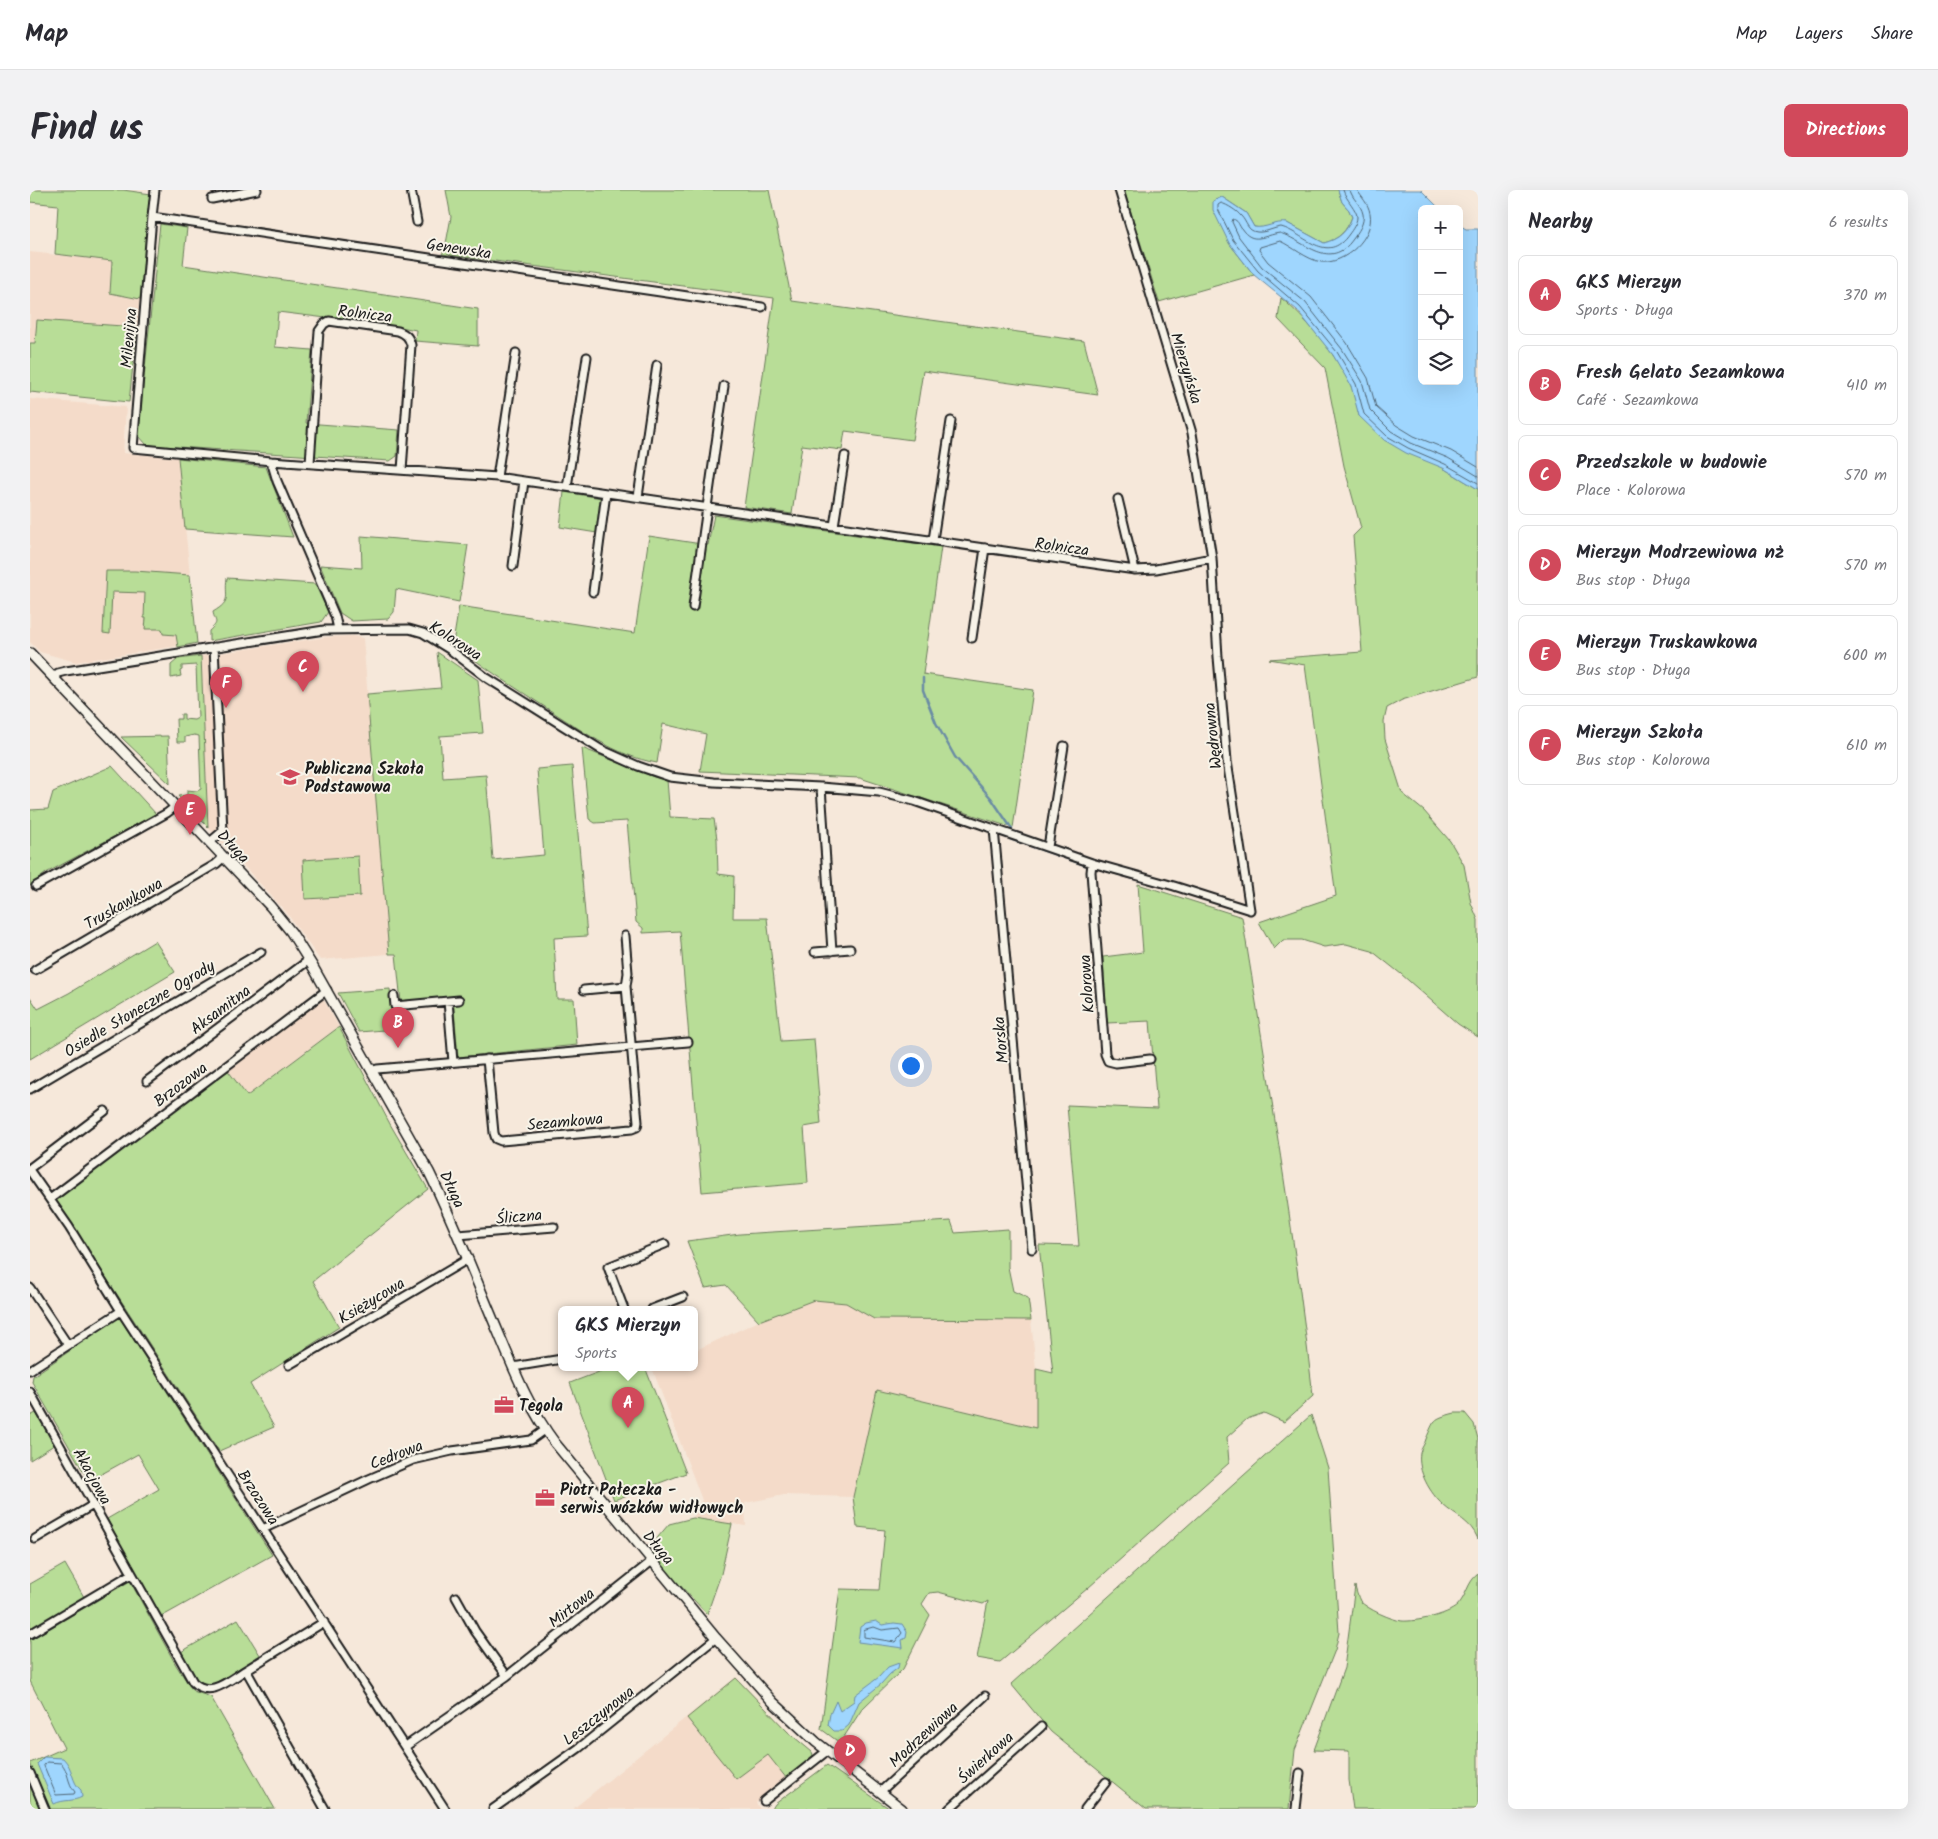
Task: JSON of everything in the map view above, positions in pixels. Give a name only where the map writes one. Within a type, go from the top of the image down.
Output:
[{"type":"street","name":"Milenijna","points":[[156,190],[152,217],[133,448],[173,452]]},
{"type":"street","points":[[212,199],[258,190]]},
{"type":"street","points":[[411,190],[417,222]]},
{"type":"street","name":"Mierzyńska","points":[[1119,190],[1192,433],[1212,558]]},
{"type":"street","name":"Genewska","points":[[152,217],[762,307]]},
{"type":"street","name":"Rolnicza","points":[[310,463],[319,330],[330,321],[398,331],[410,338],[402,470]]},
{"type":"street","points":[[498,477],[516,353]]},
{"type":"street","points":[[568,487],[587,357]]},
{"type":"street","points":[[638,498],[657,365]]},
{"type":"street","points":[[693,607],[724,386]]},
{"type":"street","points":[[933,540],[951,421]]},
{"type":"street","name":"Rolnicza","points":[[173,452],[498,477],[1135,570],[1156,569],[1212,558]]},
{"type":"street","points":[[834,526],[845,456]]},
{"type":"street","points":[[271,461],[277,481],[335,616],[338,629]]},
{"type":"street","points":[[513,566],[524,481]]},
{"type":"street","points":[[593,592],[606,493]]},
{"type":"street","points":[[1118,499],[1135,570]]},
{"type":"street","points":[[972,638],[985,548]]},
{"type":"street","name":"Wędrowna","points":[[1212,558],[1218,657],[1228,761],[1250,910]]},
{"type":"street","name":"Kolorowa","points":[[53,678],[58,673],[66,671],[338,629],[409,629],[423,633],[449,649],[487,678],[600,749],[638,766],[670,777],[714,782],[879,792],[914,802],[1092,863],[1250,910]]},
{"type":"street","points":[[210,842],[223,831],[214,647]]},
{"type":"street","name":"Długa","points":[[30,653],[277,914],[309,960],[429,1172],[458,1235],[513,1367],[545,1430],[716,1638],[773,1702],[799,1728],[902,1809]]},
{"type":"street","points":[[1048,847],[1064,746]]},
{"type":"street","points":[[821,787],[832,951]]},
{"type":"street","points":[[36,886],[167,813],[176,806]]},
{"type":"street","name":"Morska","points":[[994,829],[1032,1249]]},
{"type":"street","name":"Truskawkowa","points":[[35,970],[208,870],[224,857]]},
{"type":"street","name":"Kolorowa","points":[[1092,863],[1091,872],[1105,1054],[1108,1061],[1116,1063],[1150,1059]]},
{"type":"street","name":"Sezamkowa","points":[[487,1059],[496,1139],[510,1140],[637,1127],[626,986],[628,972],[625,936]]},
{"type":"street","points":[[816,952],[850,950]]},
{"type":"street","name":"Osiedle Słoneczne Ogrody","points":[[30,1089],[261,952]]},
{"type":"street","name":"Aksamitna","points":[[147,1081],[309,960]]},
{"type":"street","points":[[584,990],[626,986]]},
{"type":"street","name":"Brzozowa","points":[[50,1199],[327,990]]},
{"type":"street","points":[[394,996],[395,1006],[459,1000]]},
{"type":"street","points":[[448,1001],[453,1062]]},
{"type":"street","points":[[372,1071],[453,1062],[688,1042]]},
{"type":"street","points":[[30,1170],[105,1112]]},
{"type":"street","name":"Brzozowa","points":[[30,1170],[69,1226],[121,1311],[406,1746],[445,1809]]},
{"type":"street","name":"Śliczna","points":[[458,1235],[554,1227]]},
{"type":"street","points":[[623,1306],[608,1267],[665,1244]]},
{"type":"street","name":"Księżycowa","points":[[289,1365],[468,1259]]},
{"type":"street","points":[[30,1288],[68,1345]]},
{"type":"street","points":[[660,1306],[683,1297]]},
{"type":"street","points":[[30,1370],[121,1311]]},
{"type":"street","points":[[513,1367],[558,1360]]},
{"type":"street","name":"Akacjowa","points":[[30,1392],[131,1574],[193,1682],[199,1688],[213,1689],[324,1622]]},
{"type":"street","name":"Cedrowa","points":[[263,1529],[413,1460],[452,1451],[531,1440],[545,1430]]},
{"type":"street","points":[[35,1539],[93,1506]]},
{"type":"street","name":"Mirtowa","points":[[406,1746],[507,1676],[652,1561]]},
{"type":"street","points":[[30,1634],[131,1574]]},
{"type":"street","points":[[456,1597],[475,1631],[507,1676]]},
{"type":"street","name":"Leszczynowa","points":[[493,1809],[579,1748],[716,1638]]},
{"type":"street","points":[[246,1670],[326,1809]]},
{"type":"street","name":"Modrzewiowa","points":[[880,1792],[985,1696]]},
{"type":"street","name":"Świerkowa","points":[[949,1809],[1041,1727]]},
{"type":"street","points":[[764,1801],[827,1751]]},
{"type":"street","points":[[30,1773],[45,1809]]},
{"type":"street","points":[[1296,1809],[1300,1773]]},
{"type":"street","points":[[1085,1809],[1106,1782]]},
{"type":"shaded area","points":[[30,252],[112,261],[110,293],[140,299],[137,327],[37,320],[35,343],[30,342]]},
{"type":"shaded area","points":[[30,399],[126,407],[123,453],[178,458],[197,643],[76,662],[40,652],[30,642]]},
{"type":"shaded area","name":"Publiczna Szkoła Podstawowa","points":[[352,636],[363,638],[389,954],[320,960],[286,912],[208,827],[201,656],[326,637]]},
{"type":"shaded area","points":[[319,992],[339,1027],[247,1096],[223,1064]]},
{"type":"shaded area","points":[[814,1300],[846,1303],[874,1319],[1031,1320],[1036,1369],[1036,1428],[878,1390],[853,1497],[784,1495],[745,1503],[746,1526],[693,1518],[702,1500],[653,1371],[698,1371],[698,1349],[759,1321]]},
{"type":"shaded area","points":[[736,1677],[789,1732],[789,1739],[768,1755],[787,1779],[756,1803],[760,1809],[573,1809]]},
{"type":"green space","points":[[30,190],[123,190],[151,194],[140,299],[110,293],[112,261],[55,254],[58,205],[30,202]]},
{"type":"green space","points":[[446,190],[769,190],[792,301],[1084,341],[1098,395],[923,371],[912,440],[845,431],[842,450],[802,445],[792,514],[744,507],[774,298],[442,254],[445,249],[451,217]]},
{"type":"green space","points":[[1124,190],[1338,190],[1342,202],[1352,217],[1341,234],[1324,243],[1287,223],[1260,228],[1254,227],[1246,213],[1222,197],[1213,201],[1229,243],[1254,275],[1159,302]]},
{"type":"green space","points":[[160,224],[187,228],[183,265],[478,309],[478,346],[415,341],[416,330],[406,328],[278,312],[275,347],[312,350],[306,423],[399,430],[397,456],[390,461],[147,445],[138,435]]},
{"type":"green space","points":[[1281,298],[1311,327],[1346,375],[1356,401],[1359,416],[1418,383],[1418,385],[1461,385],[1443,468],[1478,489],[1478,677],[1402,700],[1387,708],[1384,721],[1385,739],[1402,793],[1424,811],[1450,841],[1464,865],[1471,903],[1478,920],[1478,1037],[1458,1024],[1372,951],[1346,944],[1324,947],[1302,940],[1283,940],[1274,949],[1259,922],[1336,896],[1305,665],[1269,659],[1362,652],[1353,536],[1361,528],[1344,466],[1325,368],[1278,319]]},
{"type":"green space","points":[[37,320],[137,327],[129,402],[30,392],[30,343],[35,343]]},
{"type":"green space","points":[[178,458],[266,467],[293,537],[185,529]]},
{"type":"green space","points":[[564,492],[602,498],[597,533],[560,527]]},
{"type":"green space","points":[[714,515],[941,547],[923,674],[1033,690],[1013,828],[860,778],[700,771],[706,734],[663,724],[657,763],[642,759],[598,741],[498,676],[453,643],[459,606],[635,633],[649,536],[708,545]]},
{"type":"green space","points":[[361,536],[468,545],[459,602],[396,589],[394,612],[388,619],[352,621],[340,613],[320,565],[362,568]]},
{"type":"green space","points":[[106,571],[190,575],[197,643],[178,647],[176,635],[163,634],[162,629],[145,629],[145,593],[112,592],[110,634],[103,633]]},
{"type":"green space","points":[[227,578],[315,584],[328,612],[321,622],[209,641],[209,631],[216,622],[213,612],[223,604],[226,598]]},
{"type":"green space","points":[[437,652],[478,680],[483,733],[440,736],[443,778],[486,775],[493,860],[544,855],[537,769],[572,766],[587,936],[554,938],[557,999],[574,999],[577,1045],[458,1057],[453,997],[401,1002],[396,954],[389,954],[367,694],[441,688]]},
{"type":"green space","points":[[201,656],[208,827],[178,796],[187,795],[187,790],[197,791],[201,789],[199,736],[185,737],[185,742],[177,742],[176,719],[181,719],[181,714],[184,714],[184,719],[194,720],[198,718],[196,665],[182,666],[181,676],[171,678],[171,665],[178,659]]},
{"type":"green space","points":[[168,736],[170,784],[121,737]]},
{"type":"green space","points":[[582,748],[654,777],[667,780],[670,817],[714,819],[717,839],[718,874],[734,876],[733,918],[767,918],[781,1041],[814,1039],[821,1124],[804,1127],[808,1183],[702,1192],[680,931],[643,933],[643,928],[636,922],[627,821],[595,823],[589,819]]},
{"type":"green space","points":[[112,766],[156,814],[46,873],[30,886],[30,810],[48,809],[53,792]]},
{"type":"green space","points":[[358,856],[360,896],[305,899],[303,860]]},
{"type":"green space","points":[[1138,884],[1242,917],[1289,1216],[1313,1396],[1284,1422],[1264,1413],[1247,1419],[1227,1437],[1229,1463],[1088,1588],[1000,1662],[977,1658],[988,1601],[983,1604],[938,1592],[929,1593],[922,1604],[930,1615],[903,1669],[862,1709],[840,1743],[821,1729],[840,1589],[879,1590],[885,1530],[857,1527],[853,1497],[877,1390],[1036,1428],[1036,1369],[1053,1373],[1039,1245],[1079,1246],[1067,1105],[1157,1109],[1150,1021],[1107,1023],[1103,957],[1143,952]]},
{"type":"green space","points":[[155,941],[175,972],[30,1059],[30,997],[38,1009],[69,993]]},
{"type":"green space","points":[[390,989],[392,1016],[384,1030],[359,1032],[338,993]]},
{"type":"green space","points":[[339,1027],[390,1124],[428,1189],[313,1281],[339,1327],[250,1384],[274,1427],[219,1451],[51,1193],[223,1064],[247,1096]]},
{"type":"green space","points":[[951,1221],[955,1233],[1008,1229],[1008,1267],[1013,1291],[1028,1298],[1031,1320],[874,1319],[846,1303],[814,1300],[759,1321],[726,1285],[705,1288],[687,1241],[740,1234]]},
{"type":"green space","points":[[119,1317],[272,1555],[161,1617],[107,1519],[159,1489],[138,1454],[89,1481],[32,1382],[33,1376]]},
{"type":"green space","points":[[602,1371],[647,1371],[686,1473],[614,1500],[570,1383]]},
{"type":"green space","points":[[36,1413],[54,1445],[30,1460],[30,1416]]},
{"type":"green space","points":[[1455,1413],[1465,1413],[1474,1424],[1478,1439],[1478,1539],[1471,1527],[1443,1505],[1434,1494],[1425,1481],[1420,1467],[1421,1451],[1433,1424],[1442,1417]]},
{"type":"green space","points":[[1311,1415],[1328,1468],[1339,1633],[1335,1650],[1295,1750],[1289,1809],[1146,1809],[1051,1732],[1011,1684]]},
{"type":"green space","points":[[693,1518],[732,1524],[721,1574],[707,1614],[650,1553],[658,1537],[669,1524]]},
{"type":"green space","points":[[65,1564],[84,1597],[30,1629],[30,1584]]},
{"type":"green space","points":[[1478,1574],[1478,1809],[1353,1809],[1349,1780],[1349,1751],[1314,1750],[1344,1668],[1355,1586],[1360,1601],[1374,1611],[1402,1621],[1415,1620],[1439,1615],[1457,1606],[1471,1581]]},
{"type":"green space","points":[[130,1581],[176,1665],[193,1691],[211,1697],[275,1809],[50,1809],[30,1763],[64,1748],[30,1681],[30,1640]]},
{"type":"green space","points":[[238,1619],[260,1655],[211,1686],[206,1687],[196,1679],[181,1652]]},
{"type":"green space","points":[[736,1678],[788,1732],[812,1752],[813,1755],[787,1779],[768,1755],[736,1779],[687,1718]]},
{"type":"green space","points":[[827,1765],[890,1809],[772,1809],[775,1804]]},
{"type":"green space","points":[[32,1786],[41,1809],[30,1809],[30,1787]]},
{"type":"water","points":[[1338,190],[1421,190],[1436,205],[1418,205],[1418,385],[1463,385],[1463,227],[1478,229],[1478,489],[1443,468],[1406,453],[1384,440],[1359,416],[1351,386],[1333,355],[1297,310],[1254,275],[1229,243],[1213,210],[1213,201],[1222,197],[1246,213],[1254,227],[1287,223],[1324,243],[1342,234],[1348,227],[1352,217],[1342,202]]},
{"type":"water","points":[[876,1621],[882,1625],[902,1624],[907,1632],[906,1638],[902,1640],[903,1648],[858,1642],[860,1627],[866,1623]]},
{"type":"water","points":[[899,1663],[898,1668],[859,1702],[849,1725],[842,1731],[834,1731],[828,1725],[830,1714],[836,1701],[840,1711],[854,1701],[855,1695],[879,1677],[888,1667]]},
{"type":"water","points":[[44,1757],[63,1758],[67,1762],[81,1790],[82,1797],[54,1804],[37,1764]]},
{"type":"waterway","points":[[923,678],[923,690],[936,723],[955,757],[991,798],[1012,829]]},
{"type":"waterway","points":[[1010,839],[1085,865]]},
{"type":"waterway","points":[[1100,869],[1145,882]]},
{"type":"place","name":"Przedszkole w budowie","points":[[303,692]]},
{"type":"place","name":"Mierzyn Szkoła","points":[[226,708]]},
{"type":"place","name":"Publiczna Szkoła Podstawowa","points":[[290,777]]},
{"type":"place","name":"Mierzyn Truskawkowa","points":[[190,835]]},
{"type":"place","name":"Fresh Gelato Sezamkowa","points":[[398,1048]]},
{"type":"place","name":"Tegola","points":[[504,1405]]},
{"type":"place","name":"GKS Mierzyn","points":[[628,1428]]},
{"type":"place","name":"Piotr Pałeczka - serwis wózków widłowych","points":[[545,1498]]},
{"type":"place","name":"Mierzyn Modrzewiowa nż","points":[[850,1776]]}]
